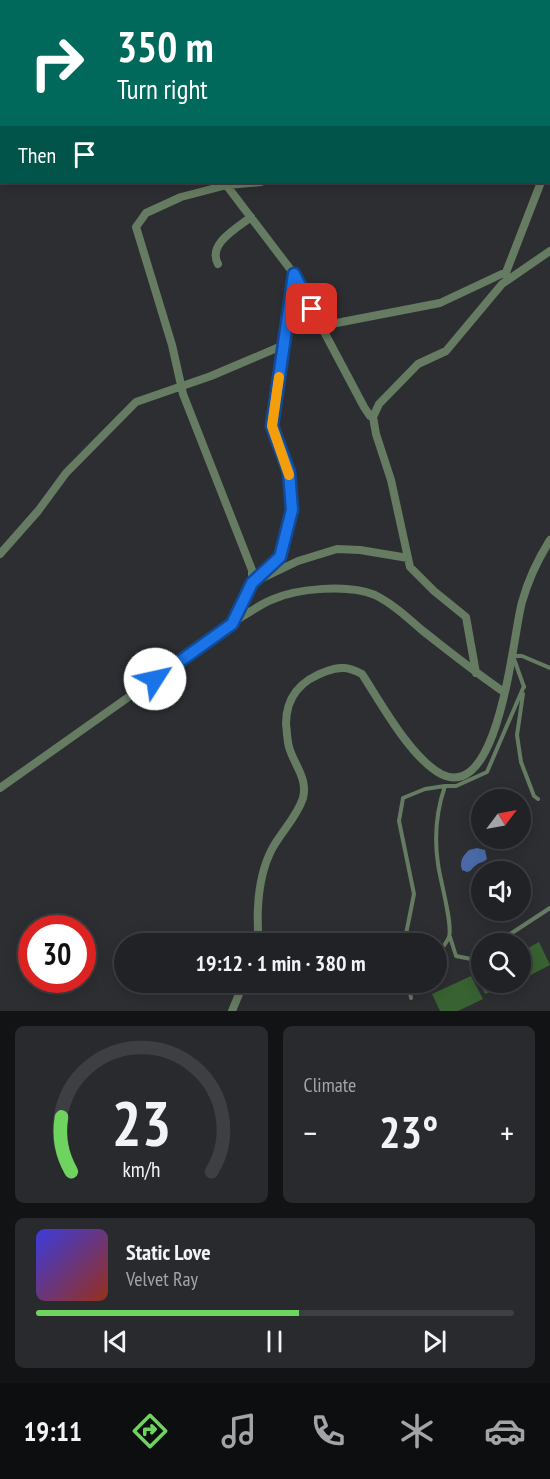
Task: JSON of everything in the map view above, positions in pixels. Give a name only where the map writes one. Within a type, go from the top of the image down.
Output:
[{"type":"street","points":[[252,583],[252,570],[181,386],[172,345],[136,227],[146,213],[181,197],[226,183],[294,274],[364,407],[370,416],[374,417]]},
{"type":"street","points":[[501,284],[542,183]]},
{"type":"street","points":[[218,264],[214,257],[216,249],[251,217]]},
{"type":"street","points":[[476,673],[466,617],[434,591],[410,567],[391,480],[376,434],[374,417],[379,404],[418,364],[446,351],[501,284],[550,251]]},
{"type":"street","points":[[321,326],[440,303],[506,272]]},
{"type":"street","points":[[232,624],[252,583],[280,557],[292,510],[289,472],[272,426],[294,274]]},
{"type":"street","points":[[0,554],[66,473],[136,402],[211,376],[284,345]]},
{"type":"street","points":[[257,933],[262,878],[268,858],[299,807],[304,791],[302,776],[288,746],[286,715],[294,691],[316,675],[338,668],[352,669],[362,674],[402,735],[417,753],[442,774],[451,777],[469,772],[479,762],[493,734],[513,656],[521,603],[530,578],[550,540]]},
{"type":"street","points":[[252,583],[298,561],[336,549],[360,550],[408,558]]},
{"type":"street","points":[[0,788],[232,624],[272,599],[295,593],[353,589],[365,592],[390,604],[476,673],[504,692]]},
{"type":"street","points":[[232,1011],[239,993]]},
{"type":"lane","points":[[538,799],[534,796],[521,762],[517,735],[524,686],[513,656],[529,658],[550,668]]},
{"type":"lane","points":[[406,933],[414,894],[399,821],[403,798],[425,789],[456,786],[488,772],[524,686]]},
{"type":"lane","points":[[445,786],[435,827],[438,864],[449,936],[456,956],[471,959]]},
{"type":"lane","points":[[512,933],[550,908]]},
{"type":"lane","points":[[410,993],[411,998]]},
{"type":"green space","points":[[539,942],[550,965],[531,975],[531,946]]},
{"type":"green space","points":[[471,976],[471,993],[480,993],[483,999],[458,1011],[440,1011],[432,994],[447,993],[447,987]]},
{"type":"water","points":[[469,850],[485,850],[487,859],[471,861],[471,870],[467,872],[462,870],[461,861]]},
{"type":"slow traffic","points":[[279,377],[272,426],[289,475]]},
{"type":"route","points":[[155,679],[232,624],[252,583],[280,557],[292,510],[289,472],[272,426],[294,274],[312,309]]}]
